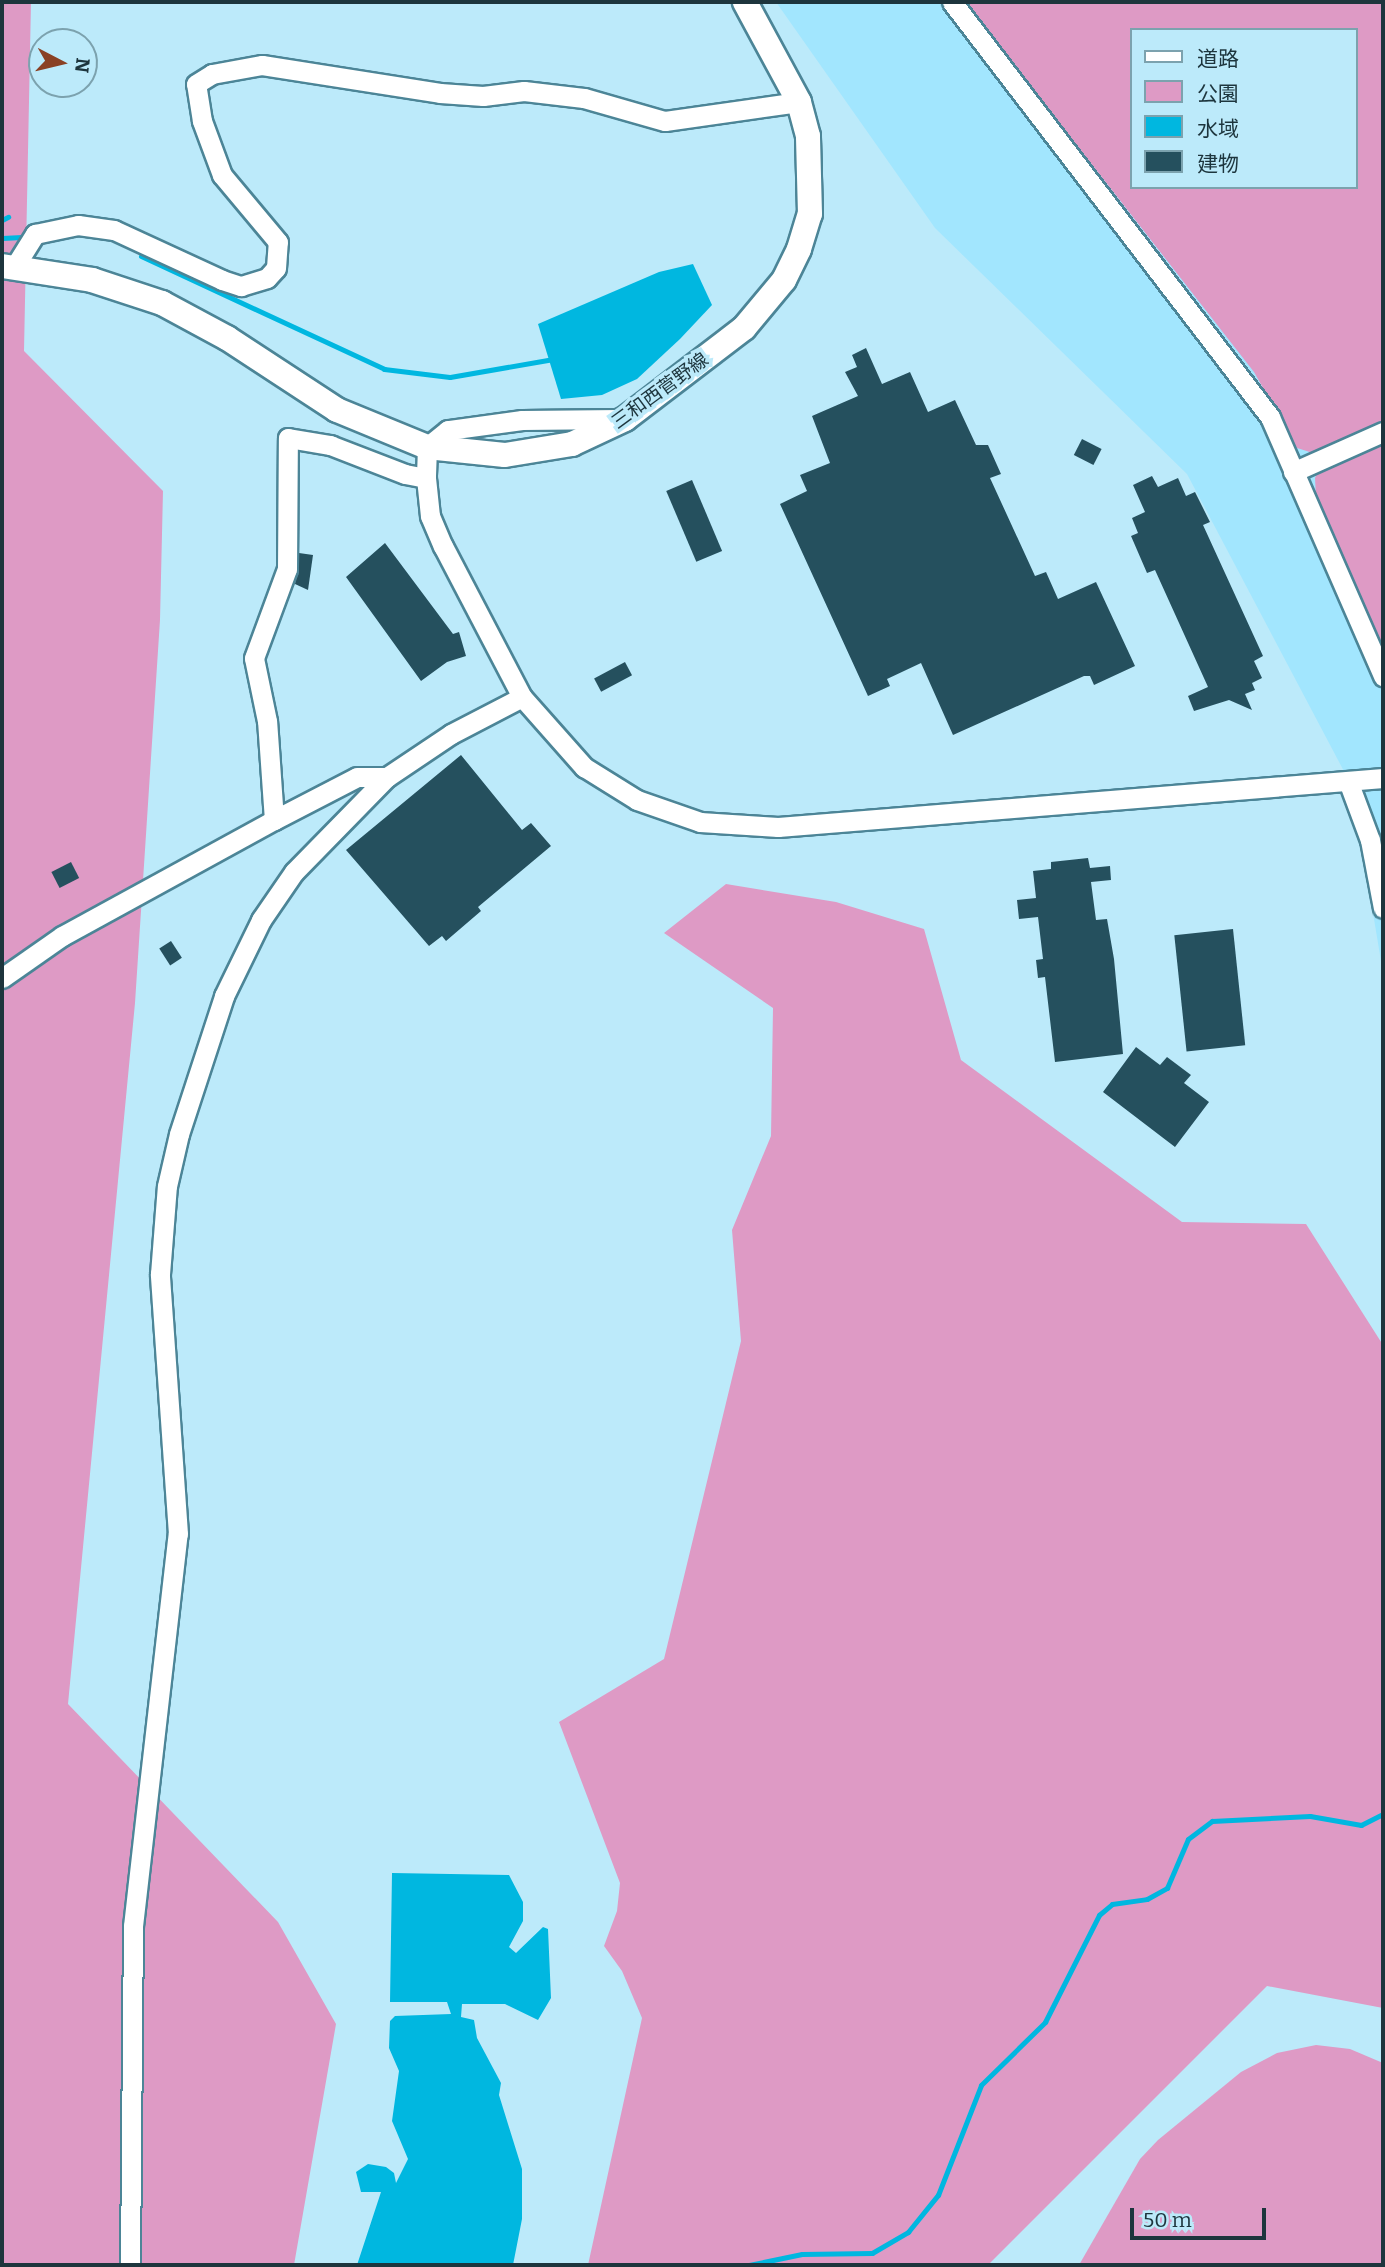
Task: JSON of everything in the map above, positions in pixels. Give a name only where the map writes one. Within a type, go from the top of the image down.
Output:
[{"type":"main road","name":"三和西菅野線","points":[[8,266],[92,280],[162,303],[227,338],[337,410],[427,447],[457,453],[540,452],[572,444],[625,419],[744,328],[784,280],[810,214],[812,174],[799,102],[745,2]]},
{"type":"street","points":[[952,2],[1245,380],[1270,417],[1383,676]]},
{"type":"street","points":[[8,266],[36,234],[78,225],[114,230],[222,280],[241,286],[267,278],[276,268],[278,242],[222,175],[202,121],[196,84],[212,74],[262,65],[440,93],[484,96],[524,90],[584,98],[665,121],[799,102]]},
{"type":"street","points":[[625,419],[481,424],[448,430],[427,447],[426,478],[430,516],[522,697],[551,736],[584,767],[612,786],[667,812],[743,828],[1383,778]]},
{"type":"street","points":[[1293,472],[1383,432]]},
{"type":"street","points":[[274,820],[267,721],[254,658],[287,569],[288,438],[330,444],[405,474],[426,478]]},
{"type":"street","points":[[130,2265],[133,1926],[178,1534],[160,1274],[167,1186],[212,1030],[261,920],[317,846],[387,776],[451,734],[522,697]]},
{"type":"street","points":[[2,978],[52,942],[274,820],[357,777],[387,776]]},
{"type":"street","points":[[1348,780],[1370,840],[1383,908]]},
{"type":"shaded area","points":[[776,2],[1383,2],[1383,973],[1357,817],[1366,813],[1187,474],[935,228]]},
{"type":"green space","points":[[2,2],[31,2],[30,28],[28,28],[24,351],[163,491],[160,620],[135,1003],[68,1704],[278,1922],[336,2024],[294,2265],[2,2265]]},
{"type":"green space","points":[[965,2],[1383,2],[1383,426],[1313,453],[1297,448],[1254,372]]},
{"type":"green space","points":[[1383,439],[1383,651],[1316,497],[1315,478],[1320,467]]},
{"type":"green space","points":[[726,884],[836,902],[924,929],[961,1060],[1182,1222],[1306,1224],[1383,1345],[1383,2008],[1267,1986],[988,2265],[588,2265],[642,2018],[622,1971],[604,1946],[617,1911],[620,1883],[559,1722],[664,1659],[741,1341],[732,1230],[771,1136],[773,1008],[664,933]]},
{"type":"green space","points":[[1316,2045],[1350,2049],[1383,2063],[1383,2265],[1079,2265],[1140,2159],[1158,2140],[1241,2072],[1277,2053]]},
{"type":"water","points":[[693,264],[712,305],[680,339],[637,379],[602,395],[561,399],[538,324],[659,272]]},
{"type":"water","points":[[392,1873],[509,1875],[523,1902],[523,1921],[509,1947],[516,1953],[543,1927],[548,1929],[551,1998],[538,2020],[505,2004],[462,2004],[461,2017],[474,2020],[477,2038],[501,2083],[499,2095],[522,2169],[522,2219],[513,2265],[357,2265],[381,2192],[361,2192],[356,2172],[368,2164],[386,2167],[394,2173],[396,2183],[408,2159],[392,2121],[399,2071],[389,2048],[390,2021],[395,2016],[451,2014],[447,2002],[390,2002]]},
{"type":"building","points":[[866,348],[882,384],[910,372],[928,412],[955,400],[976,445],[988,445],[1001,474],[990,478],[1035,576],[1046,572],[1058,599],[1096,582],[1135,666],[1094,685],[1090,676],[1084,676],[953,735],[921,663],[887,679],[890,686],[868,696],[780,504],[807,491],[800,475],[830,463],[812,416],[858,396],[845,372],[857,367],[852,355]]},
{"type":"building","points":[[1082,439],[1102,449],[1093,465],[1074,455]]},
{"type":"building","points":[[1152,476],[1158,487],[1178,478],[1186,496],[1195,492],[1210,522],[1203,525],[1263,656],[1254,661],[1262,678],[1252,683],[1255,690],[1245,694],[1252,710],[1229,700],[1194,711],[1188,696],[1208,687],[1155,570],[1147,573],[1131,536],[1138,533],[1132,518],[1145,512],[1133,485]]},
{"type":"building","points":[[692,480],[722,551],[696,562],[666,491]]},
{"type":"building","points":[[385,543],[453,634],[459,632],[466,656],[447,662],[421,681],[346,577]]},
{"type":"building","points":[[299,553],[313,555],[308,590],[295,584]]},
{"type":"building","points":[[625,662],[632,675],[601,692],[594,678]]},
{"type":"building","points":[[461,755],[522,830],[531,823],[551,846],[478,907],[481,911],[446,941],[442,936],[429,946],[346,850]]},
{"type":"building","points":[[1088,858],[1090,868],[1110,866],[1111,880],[1091,882],[1096,920],[1107,919],[1114,959],[1123,1054],[1055,1062],[1045,977],[1038,978],[1036,960],[1043,959],[1038,917],[1019,919],[1017,900],[1036,898],[1033,871],[1051,869],[1051,862]]},
{"type":"building","points":[[71,862],[79,878],[60,888],[51,872]]},
{"type":"building","points":[[1233,929],[1245,1045],[1187,1052],[1174,935]]},
{"type":"building","points":[[171,941],[182,958],[170,965],[159,949]]},
{"type":"building","points":[[1136,1047],[1160,1065],[1167,1057],[1191,1075],[1184,1083],[1209,1102],[1175,1147],[1103,1092]]},
{"type":"waterway","points":[[2,220],[8,217]]},
{"type":"waterway","points":[[2,238],[22,237]]},
{"type":"waterway","points":[[141,256],[384,369],[450,377],[553,359]]},
{"type":"waterway","points":[[749,2265],[802,2254],[872,2253],[908,2232],[938,2195],[981,2085],[1045,2022],[1099,1915],[1112,1904],[1147,1899],[1167,1888],[1188,1839],[1212,1821],[1310,1816],[1361,1825],[1383,1814]]}]
